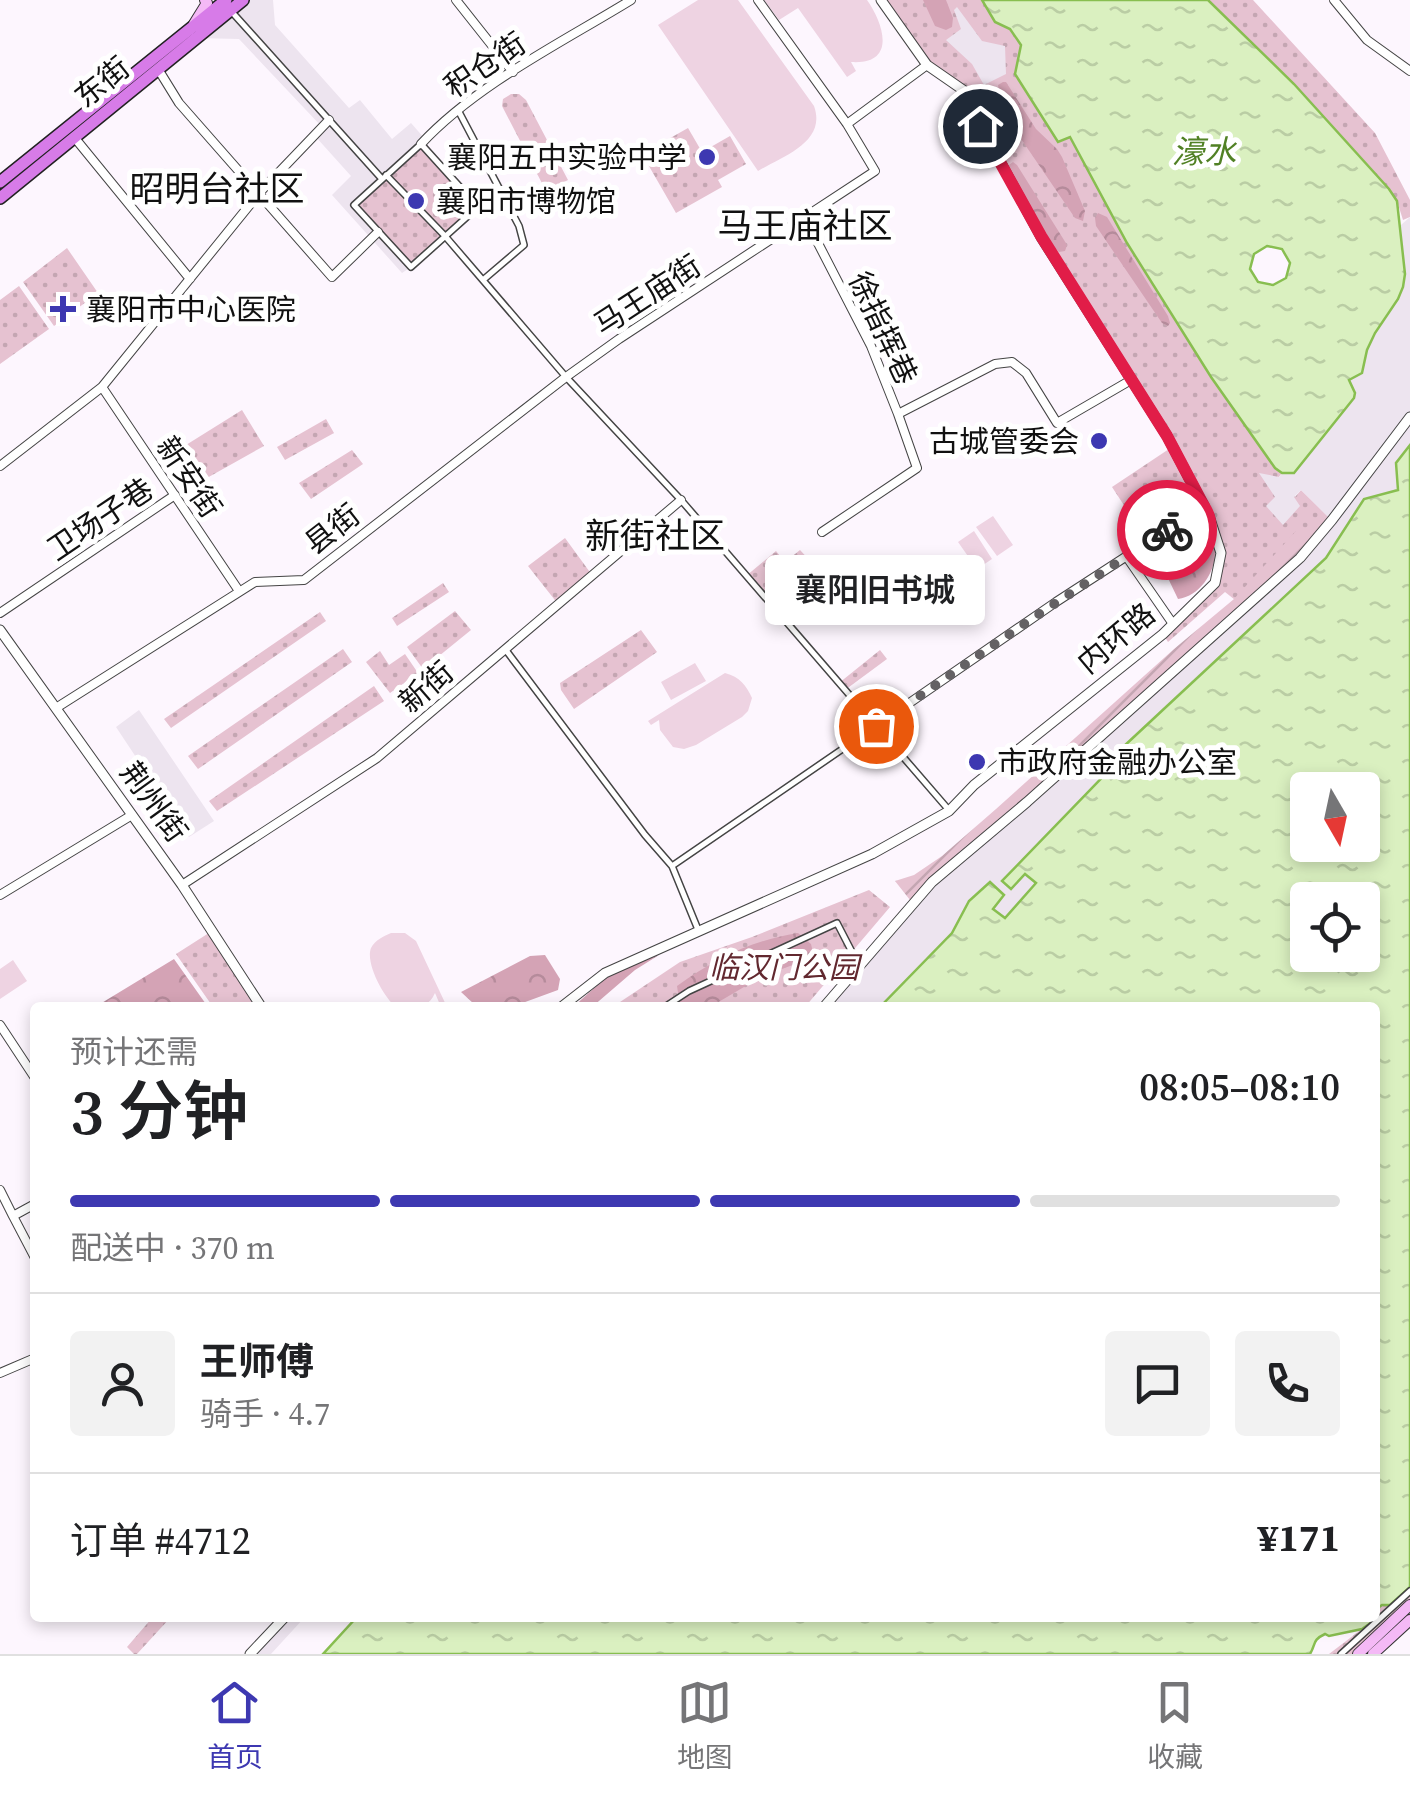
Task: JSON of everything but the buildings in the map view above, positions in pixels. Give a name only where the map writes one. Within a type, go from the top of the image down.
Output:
[{"type":"main road","points":[[194,24],[206,0]]},
{"type":"main road","name":"东街","points":[[0,182],[194,24],[231,4]]},
{"type":"main road","name":"东街","points":[[0,198],[231,4]]},
{"type":"main road","points":[[1358,1654],[1410,1606]]},
{"type":"main road","points":[[1373,1654],[1410,1620]]},
{"type":"street","points":[[456,0],[513,72]]},
{"type":"street","name":"积仓街","points":[[421,144],[444,119],[630,0]]},
{"type":"street","points":[[758,0],[847,124],[928,65]]},
{"type":"street","name":"内环路","points":[[568,1002],[605,973],[872,854],[949,811],[974,785],[1173,624],[1215,583],[1221,554],[1204,506],[1167,436],[1041,236],[980,126],[966,92],[928,65],[881,0]]},
{"type":"street","points":[[1334,0],[1367,40],[1410,71]]},
{"type":"street","points":[[231,4],[329,120],[446,236],[566,376],[681,500],[949,811]]},
{"type":"street","points":[[158,69],[179,103],[332,277],[378,232]]},
{"type":"street","points":[[458,110],[519,226],[524,244],[483,280]]},
{"type":"street","points":[[0,466],[102,387],[259,194],[329,120]]},
{"type":"street","name":"马王庙街","points":[[566,376],[874,171],[847,124]]},
{"type":"street","points":[[74,137],[190,279]]},
{"type":"street","points":[[421,144],[478,207],[411,268],[354,205],[421,144]]},
{"type":"street","name":"徐指挥巷","points":[[805,218],[871,346],[898,414],[995,364],[1012,362],[1026,374],[1057,423],[1131,380]]},
{"type":"street","name":"县街","points":[[56,708],[254,582],[304,580],[566,376]]},
{"type":"street","name":"新安街","points":[[102,387],[239,592]]},
{"type":"street","points":[[822,532],[918,468],[898,414]]},
{"type":"street","points":[[828,1002],[932,882],[1300,558],[1410,417]]},
{"type":"street","name":"卫场子巷","points":[[0,613],[175,495]]},
{"type":"street","name":"新街","points":[[182,885],[377,758],[681,500]]},
{"type":"street","points":[[672,866],[1204,506]]},
{"type":"street","points":[[1126,556],[1173,624]]},
{"type":"street","name":"荆州街","points":[[0,630],[182,885],[258,1002]]},
{"type":"street","points":[[505,649],[672,866],[699,932]]},
{"type":"street","points":[[0,895],[132,815]]},
{"type":"street","points":[[672,1002],[837,922],[852,952],[863,962]]},
{"type":"street","points":[[0,1025],[30,1070]]},
{"type":"street","points":[[0,1190],[30,1248]]},
{"type":"street","points":[[13,1216],[30,1207]]},
{"type":"street","points":[[0,1373],[30,1360]]},
{"type":"street","points":[[1380,1618],[1410,1591]]},
{"type":"street","points":[[250,1654],[280,1622]]},
{"type":"street","points":[[1341,1654],[1376,1622]]},
{"type":"green space","points":[[881,0],[982,0],[995,22],[1010,29],[1022,45],[1016,74],[1058,141],[1070,136],[1127,243],[1211,377],[1282,473],[1279,477],[1295,497],[1301,490],[1332,520],[1244,607],[1225,592],[1168,642],[1163,634],[1215,583],[1221,553],[1190,480],[1131,516],[1112,487],[1172,447],[1041,237],[966,92],[927,65]]},
{"type":"green space","points":[[923,0],[946,0],[952,27],[946,30],[935,26]]},
{"type":"green space","points":[[1208,0],[1253,0],[1375,133],[1410,200],[1410,217],[1403,220],[1389,189],[1294,84]]},
{"type":"green space","points":[[1003,82],[1036,129],[1062,157],[1085,211],[1083,221],[1075,218],[1004,114],[998,85]]},
{"type":"green space","points":[[511,94],[526,100],[568,180],[546,191],[502,106],[503,99]]},
{"type":"green space","points":[[688,128],[702,152],[730,136],[746,164],[718,180],[722,187],[676,213],[642,154]]},
{"type":"green space","points":[[421,144],[478,207],[411,267],[354,205]]},
{"type":"green space","points":[[1013,162],[1067,245],[1065,251],[1059,252],[1038,225],[1010,173],[1009,165]]},
{"type":"green space","points":[[1098,213],[1107,217],[1168,316],[1168,326],[1162,323],[1096,226]]},
{"type":"green space","points":[[67,248],[98,293],[54,326],[23,282]]},
{"type":"green space","points":[[19,286],[49,329],[0,364],[0,300]]},
{"type":"green space","points":[[242,410],[264,446],[198,483],[178,450]]},
{"type":"green space","points":[[326,419],[334,433],[285,460],[277,447]]},
{"type":"green space","points":[[352,450],[363,464],[311,499],[299,483]]},
{"type":"green space","points":[[1202,514],[1214,546],[1213,567],[1200,588],[1178,599],[1166,574],[1198,555],[1200,546],[1189,525]]},
{"type":"green space","points":[[1337,524],[1027,802],[910,900],[895,881],[914,875],[942,856],[996,809],[1234,599],[1296,531],[1309,542]]},
{"type":"green space","points":[[565,538],[592,575],[558,604],[528,566]]},
{"type":"green space","points":[[800,550],[813,564],[790,584],[797,592],[775,609],[746,576],[776,551],[785,562]]},
{"type":"green space","points":[[443,583],[449,592],[397,626],[392,618]]},
{"type":"green space","points":[[455,611],[471,630],[423,669],[407,647]]},
{"type":"green space","points":[[320,612],[326,621],[171,728],[164,719]]},
{"type":"green space","points":[[641,630],[657,652],[574,709],[560,683]]},
{"type":"green space","points":[[343,649],[352,662],[198,769],[188,756]]},
{"type":"green space","points":[[880,650],[887,659],[845,690],[839,683]]},
{"type":"green space","points":[[380,651],[389,665],[405,654],[418,673],[390,693],[366,662]]},
{"type":"green space","points":[[374,686],[384,701],[217,811],[209,801]]},
{"type":"green space","name":"临汉门公园","points":[[869,890],[890,907],[809,1002],[620,1002],[680,962]]},
{"type":"green space","points":[[212,931],[259,1002],[210,1002],[176,954]]},
{"type":"green space","points":[[798,933],[811,944],[814,957],[761,977],[718,1002],[679,1002],[677,986],[706,967],[734,952]]},
{"type":"green space","points":[[545,955],[560,979],[558,990],[525,1002],[472,1002],[461,992],[530,956]]},
{"type":"green space","points":[[659,955],[598,1002],[579,1002],[612,972]]},
{"type":"green space","points":[[174,959],[204,1002],[103,1002]]},
{"type":"green space","points":[[1410,1587],[1410,1605],[1358,1654],[1329,1654],[1371,1622],[1380,1622],[1380,1606],[1390,1605]]},
{"type":"green space","points":[[149,1622],[166,1622],[137,1654],[127,1647]]},
{"type":"shaded area","points":[[243,0],[273,0],[275,25],[349,108],[360,100],[392,139],[411,123],[425,139],[354,205],[411,267],[402,273],[332,195],[351,176],[315,136],[322,127],[239,39],[195,38]]},
{"type":"shaded area","points":[[698,0],[738,0],[814,106],[816,119],[809,138],[758,171],[658,25]]},
{"type":"shaded area","points":[[764,0],[867,0],[882,31],[881,50],[866,61],[851,62],[856,71],[847,77],[798,8],[779,20]]},
{"type":"shaded area","points":[[957,7],[982,41],[1005,46],[1006,74],[984,85],[972,64],[946,40],[961,29],[954,10]]},
{"type":"shaded area","points":[[1410,217],[1410,445],[1397,463],[1398,490],[1364,500],[1326,558],[1122,747],[1120,759],[1003,881],[1011,889],[1025,874],[1036,883],[1004,918],[969,901],[952,933],[885,1002],[828,1002],[932,882],[1300,558],[1331,520],[1301,490],[1294,497],[1300,506],[1283,525],[1266,506],[1275,497],[1259,473],[1279,477],[1282,473],[1294,473],[1354,398],[1349,380],[1362,373],[1375,333],[1403,287],[1401,225]]},
{"type":"shaded area","points":[[993,516],[1013,545],[997,556],[976,527]]},
{"type":"shaded area","points":[[974,531],[992,559],[977,569],[958,542]]},
{"type":"shaded area","points":[[695,663],[706,681],[671,700],[661,682]]},
{"type":"shaded area","points":[[725,673],[742,682],[752,698],[742,717],[684,749],[673,747],[660,730],[659,720],[651,725],[648,721]]},
{"type":"shaded area","points":[[139,710],[214,821],[189,837],[116,727]]},
{"type":"shaded area","points":[[405,933],[416,941],[445,1002],[439,1002],[435,993],[429,1002],[391,1002],[377,980],[370,954],[383,937]]},
{"type":"shaded area","points":[[13,960],[27,981],[0,999],[0,969]]},
{"type":"shaded area","points":[[277,1622],[300,1622],[271,1654],[248,1654]]},
{"type":"water","name":"濠水","points":[[982,0],[1208,0],[1294,84],[1397,201],[1403,287],[1375,333],[1362,373],[1349,380],[1354,398],[1294,473],[1282,473],[1275,468],[1211,377],[1127,243],[1070,137],[1058,142],[1015,74],[1021,45],[1010,29],[995,22]],"holes":[[[1267,246],[1282,249],[1290,263],[1286,278],[1273,285],[1258,282],[1250,269],[1254,254]]]},
{"type":"water","points":[[1410,445],[1410,1587],[1390,1605],[1380,1606],[1380,1002],[885,1002],[952,933],[969,901],[990,882],[1004,895],[993,909],[1005,918],[1036,883],[1025,874],[1011,889],[1002,881],[1120,759],[1122,748],[1326,558],[1364,499],[1398,490],[1396,463]]},
{"type":"water","points":[[352,1622],[1372,1622],[1362,1629],[1325,1634],[1316,1640],[1310,1654],[323,1654]]},
{"type":"way so far","points":[[876,726],[1167,530]]},
{"type":"place","name":"襄阳五中实验中学","points":[[707,157]]},
{"type":"place","name":"襄阳市博物馆","points":[[416,201]]},
{"type":"place","name":"襄阳市中心医院","points":[[63,309]]},
{"type":"place","name":"古城管委会","points":[[1099,441]]},
{"type":"place","name":"襄阳旧书城","points":[[876,726]]},
{"type":"place","name":"市政府金融办公室","points":[[977,762]]},
{"type":"district","name":"昭明台社区","points":[[217,189]]},
{"type":"district","name":"马王庙社区","points":[[805,226]]},
{"type":"district","name":"新街社区","points":[[655,536]]},
{"type":"route","points":[[980,126],[1041,236],[1167,436],[1204,506],[1167,530]]}]
